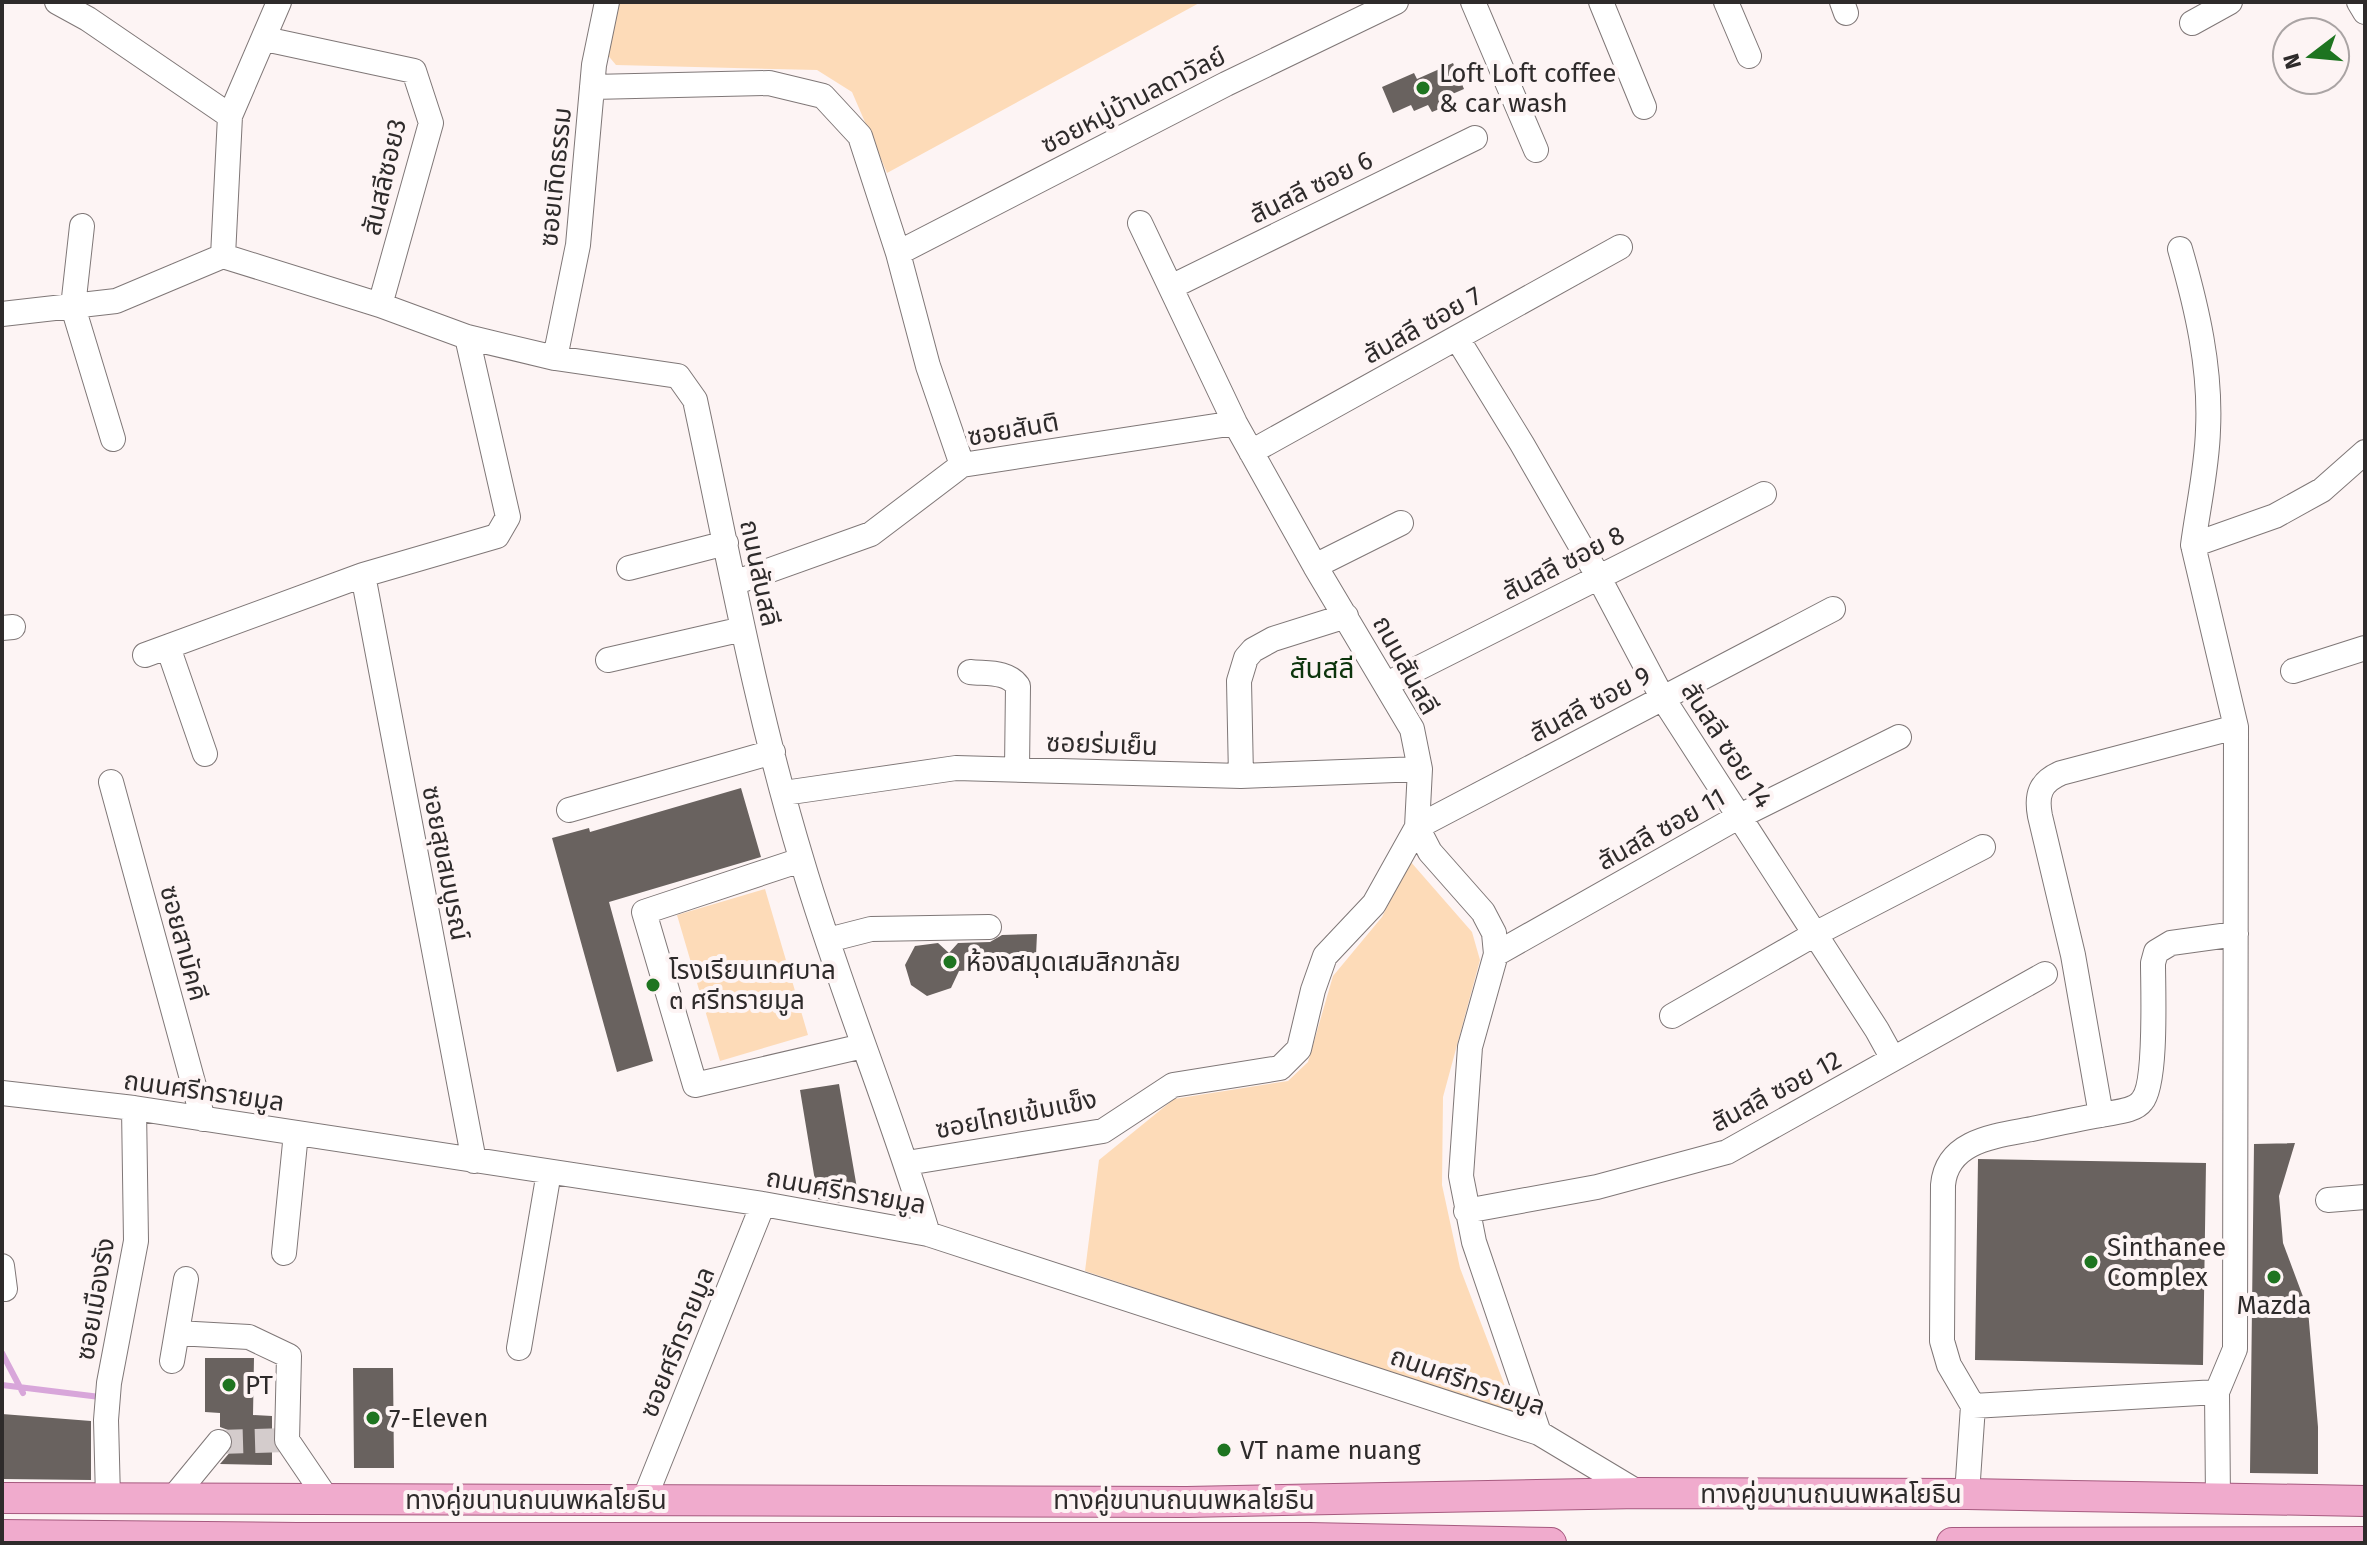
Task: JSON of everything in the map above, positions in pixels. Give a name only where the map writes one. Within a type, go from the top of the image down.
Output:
[{"type":"main road","name":"ทางคู่ขนานถนนพหลโยธิน","points":[[2,1498],[1187,1502],[1639,1493],[1967,1494],[2365,1501]]},
{"type":"main road","points":[[297,1538],[373,1499]]},
{"type":"main road","points":[[1187,1502],[1310,1538]]},
{"type":"main road","points":[[2,1535],[41,1539],[1310,1538],[1551,1543]]},
{"type":"main road","points":[[1952,1543],[2365,1542]]},
{"type":"street","points":[[57,2],[88,19],[230,116]]},
{"type":"street","points":[[2,314],[116,301],[223,256],[230,116],[279,2]]},
{"type":"street","name":"ซอยเทิดธรรม","points":[[555,358],[578,245],[594,65],[607,2]]},
{"type":"street","name":"ซอยหมู่บ้านลดาวัลย์","points":[[898,253],[1226,84],[1396,2]]},
{"type":"street","points":[[1473,2],[1536,150]]},
{"type":"street","points":[[1601,2],[1644,107]]},
{"type":"street","points":[[1726,2],[1749,56]]},
{"type":"street","points":[[2192,23],[2230,2]]},
{"type":"street","points":[[2359,2],[2365,12]]},
{"type":"street","name":"สันสลีซอย3","points":[[265,39],[414,71],[431,123],[380,305]]},
{"type":"street","points":[[592,87],[769,83],[823,96],[860,136],[898,253],[928,366],[962,465]]},
{"type":"street","name":"สันสลี ซอย 6","points":[[1171,287],[1475,138]]},
{"type":"street","name":"ถนนสันสลี","points":[[1140,223],[1235,423],[1412,729],[1420,769],[1417,827]]},
{"type":"street","points":[[82,226],[73,307],[113,439]]},
{"type":"street","name":"สันสลี ซอย 7","points":[[1251,452],[1620,247]]},
{"type":"street","points":[[2180,249],[2195,302],[2208,389],[2208,433],[2193,545],[2236,727],[2235,1349],[2217,1392],[2218,1500]]},
{"type":"street","name":"ถนนสันสลี","points":[[223,256],[380,305],[467,337],[555,358],[678,376],[695,400],[743,629],[801,860],[863,1046],[907,1163],[928,1234]]},
{"type":"street","points":[[145,655],[363,575],[497,536],[508,517],[467,337]]},
{"type":"street","name":"สันสลี ซอย 14","points":[[1457,338],[1598,576],[1662,697],[1893,1059]]},
{"type":"street","name":"ซอยสันติ","points":[[734,583],[871,534],[962,465],[1235,423]]},
{"type":"street","points":[[2193,545],[2275,516],[2322,490],[2365,452]]},
{"type":"street","name":"สันสลี ซอย 8","points":[[1387,684],[1764,494]]},
{"type":"street","points":[[1315,566],[1401,523]]},
{"type":"street","points":[[629,568],[726,543]]},
{"type":"street","name":"ซอยสุขสมบูรณ์","points":[[363,575],[474,1161]]},
{"type":"street","name":"สันสลี ซอย 9","points":[[1417,827],[1833,609]]},
{"type":"street","points":[[1241,776],[1239,681],[1246,658],[1253,650],[1273,639],[1346,616]]},
{"type":"street","points":[[608,660],[743,629]]},
{"type":"street","points":[[168,647],[205,754]]},
{"type":"street","points":[[2293,671],[2365,648]]},
{"type":"street","points":[[970,672],[1003,675],[1018,686],[1017,769]]},
{"type":"street","points":[[2101,1115],[2073,955],[2040,816],[2039,791],[2048,779],[2061,773],[2236,727]]},
{"type":"street","name":"สันสลี ซอย 11","points":[[1496,954],[1740,816],[1899,737]]},
{"type":"street","points":[[569,810],[773,752]]},
{"type":"street","name":"ซอยร่มเย็น","points":[[784,793],[956,768],[1241,776],[1420,769]]},
{"type":"street","name":"ซอยสามัคคี","points":[[111,782],[203,1119]]},
{"type":"street","points":[[1417,827],[1430,852],[1483,912],[1494,933],[1496,954],[1470,1047],[1461,1176],[1474,1242],[1539,1433]]},
{"type":"street","name":"ซอยไทยเข้มแข็ง","points":[[907,1163],[1103,1131],[1173,1085],[1280,1068],[1299,1049],[1313,990],[1325,956],[1374,904],[1417,827]]},
{"type":"street","points":[[1672,1016],[1815,934],[1983,847]]},
{"type":"street","points":[[801,860],[644,912],[695,1085],[863,1046]]},
{"type":"street","points":[[828,940],[871,929],[989,927]]},
{"type":"street","points":[[1967,1494],[1973,1406],[1949,1365],[1942,1341],[1943,1185],[1946,1167],[1977,1141],[2137,1106],[2147,1094],[2151,1063],[2153,963],[2156,952],[2171,943],[2236,934]]},
{"type":"street","name":"สันสลี ซอย 12","points":[[1466,1211],[1597,1187],[1727,1152],[2045,974]]},
{"type":"street","name":"ถนนศรีทรายมูล","points":[[2,1093],[134,1108],[763,1204],[928,1234],[1539,1433],[1639,1493]]},
{"type":"street","name":"ซอยเมืองรัง","points":[[108,1498],[106,1420],[109,1383],[136,1241],[134,1108]]},
{"type":"street","points":[[284,1253],[296,1133]]},
{"type":"street","points":[[519,1348],[549,1172]]},
{"type":"street","points":[[2328,1200],[2365,1197]]},
{"type":"street","name":"ซอยศรีทรายมูล","points":[[644,1500],[763,1204]]},
{"type":"street","points":[[172,1361],[186,1279]]},
{"type":"street","points":[[177,1333],[249,1337],[289,1356],[287,1440],[327,1499]]},
{"type":"street","points":[[1973,1406],[2217,1392]]},
{"type":"street","points":[[173,1498],[219,1442]]},
{"type":"shaded area","points":[[619,2],[1201,2],[887,173],[852,92],[817,70],[616,65],[606,53]]},
{"type":"shaded area","points":[[1410,861],[1472,932],[1480,960],[1443,1097],[1442,1185],[1460,1268],[1516,1415],[1085,1271],[1099,1160],[1174,1099],[1288,1081],[1308,1062],[1333,976],[1382,917]]},
{"type":"shaded area","points":[[765,889],[808,1035],[720,1061],[677,915]]},
{"type":"building","name":"Loft Loft coffee & car wash","points":[[1453,63],[1464,89],[1450,95],[1454,103],[1432,112],[1428,105],[1414,111],[1411,105],[1393,113],[1382,87],[1414,73],[1417,79]]},
{"type":"building","points":[[741,788],[761,857],[609,902],[653,1061],[617,1072],[552,838],[589,828],[590,832]]},
{"type":"building","name":"ห้องสมุดเสมสิกขาลัย","points":[[1037,934],[1036,955],[995,959],[987,969],[959,971],[951,988],[927,996],[911,985],[905,965],[915,946],[938,943],[949,953],[958,943],[990,942],[1002,935]]},
{"type":"building","points":[[839,1084],[859,1200],[842,1203],[818,1199],[800,1090]]},
{"type":"building","name":"Mazda","points":[[2295,1143],[2279,1196],[2283,1243],[2308,1310],[2318,1427],[2318,1474],[2250,1473],[2254,1144]]},
{"type":"building","name":"Sinthanee Complex","points":[[1978,1159],[2206,1163],[2203,1365],[1975,1360]]},
{"type":"building","name":"PT","points":[[205,1358],[254,1358],[253,1415],[272,1416],[272,1465],[220,1464],[231,1451],[233,1437],[228,1430],[220,1427],[220,1413],[205,1412]]},
{"type":"building","name":"7-Eleven","points":[[353,1368],[393,1368],[394,1468],[354,1468]]},
{"type":"building","points":[[2,1414],[91,1421],[91,1480],[2,1479]]},
{"type":"waterway","points":[[2,1353],[23,1393]]},
{"type":"waterway","points":[[2,1385],[100,1397]]},
{"type":"tunnel","points":[[219,1442],[287,1440]]},
{"type":"place","name":"Loft Loft coffee & car wash","points":[[1423,88]]},
{"type":"place","name":"ห้องสมุดเสมสิกขาลัย","points":[[950,962]]},
{"type":"place","name":"โรงเรียนเทศบาล ๓ ศรีทรายมูล","points":[[653,985]]},
{"type":"place","name":"Sinthanee Complex","points":[[2091,1262]]},
{"type":"place","name":"Mazda","points":[[2274,1277]]},
{"type":"place","name":"PT","points":[[229,1385]]},
{"type":"place","name":"7-Eleven","points":[[373,1418]]},
{"type":"place","name":"VT name nuang","points":[[1224,1450]]},
{"type":"district","name":"สันสลี","points":[[1322,668]]}]
